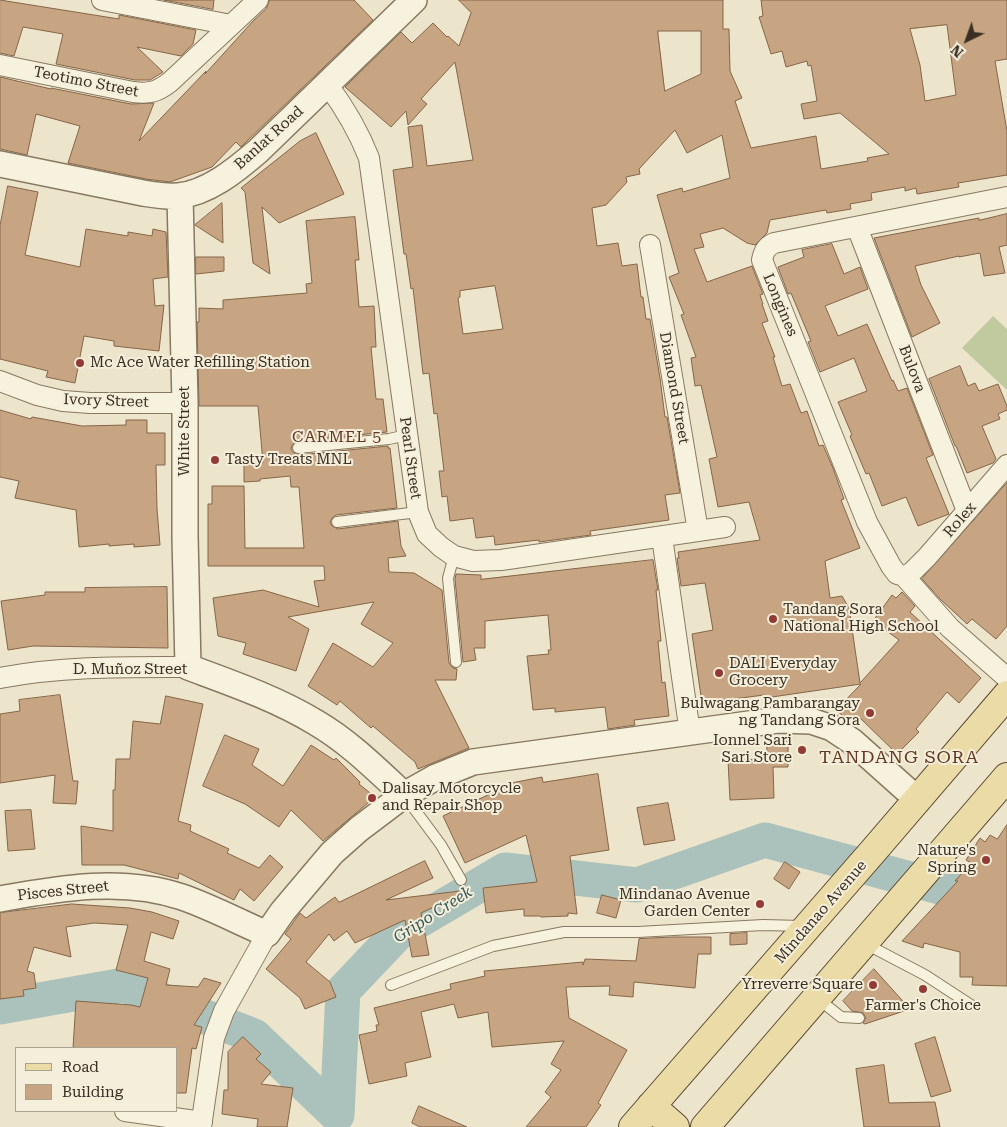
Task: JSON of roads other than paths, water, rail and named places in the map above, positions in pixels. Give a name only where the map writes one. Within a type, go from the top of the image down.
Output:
[{"type":"main road","name":"Mindanao Avenue","points":[[633,1127],[1007,695]]},
{"type":"main road","points":[[705,1127],[1007,777]]},
{"type":"main road","points":[[651,1106],[675,1127]]},
{"type":"street","points":[[102,0],[231,25]]},
{"type":"street","name":"Teotimo Street","points":[[0,64],[146,94],[160,89],[170,82],[258,0]]},
{"type":"street","name":"Banlat Road","points":[[0,164],[117,189],[165,196],[180,196],[208,186],[240,167],[258,151],[414,0]]},
{"type":"street","name":"Pearl Street","points":[[327,84],[346,110],[369,158],[418,512],[427,534],[440,547],[454,556],[473,561],[501,560],[725,527]]},
{"type":"street","name":"White Street","points":[[180,196],[188,667]]},
{"type":"street","name":"Longines","points":[[908,575],[897,574],[867,522],[762,260],[763,253],[774,242],[1007,197]]},
{"type":"street","name":"Bulova","points":[[857,227],[967,511]]},
{"type":"street","name":"Diamond Street","points":[[650,245],[698,531]]},
{"type":"street","name":"Ivory Street","points":[[0,381],[37,395],[63,401],[90,403],[185,403]]},
{"type":"street","name":"Rolex","points":[[908,575],[1007,465]]},
{"type":"street","points":[[662,537],[690,733]]},
{"type":"street","points":[[908,575],[950,628],[1007,678]]},
{"type":"street","name":"D. Muñoz Street","points":[[0,678],[21,674],[98,667],[188,667],[275,700],[316,722],[351,747],[404,795]]},
{"type":"street","points":[[132,1112],[201,1124],[214,1038],[222,1018],[267,934],[283,911],[332,853],[404,795],[436,777],[473,762],[778,720],[811,721],[832,728],[853,742],[918,800]]},
{"type":"street","name":"Pisces Street","points":[[0,899],[94,885],[131,886],[182,897],[267,934]]},
{"type":"lane","points":[[298,448],[389,439],[407,435]]},
{"type":"lane","points":[[337,522],[418,512]]},
{"type":"lane","points":[[454,556],[448,578],[456,662]]},
{"type":"lane","points":[[404,795],[441,844],[461,880]]},
{"type":"lane","points":[[391,985],[492,946],[564,932],[638,932],[763,926],[808,926]]},
{"type":"lane","points":[[864,943],[925,975],[971,1005]]},
{"type":"lane","points":[[817,998],[841,1017],[859,1018]]},
{"type":"waterway","name":"Gripo Creek","points":[[0,1007],[124,985],[254,1036],[337,1115],[343,991],[398,933],[505,870],[637,885],[765,840],[951,890],[1007,901]]},
{"type":"place","name":"Mc Ace Water Refilling Station","points":[[80,363]]},
{"type":"place","name":"Tasty Treats MNL","points":[[215,460]]},
{"type":"place","name":"Tandang Sora National High School","points":[[773,619]]},
{"type":"place","name":"DALI Everyday Grocery","points":[[719,673]]},
{"type":"place","name":"Bulwagang Pambarangay ng Tandang Sora","points":[[870,713]]},
{"type":"place","name":"Ionnel Sari Sari Store","points":[[802,750]]},
{"type":"place","name":"Dalisay Motorcycle and Repair Shop","points":[[372,798]]},
{"type":"place","name":"Nature's Spring","points":[[986,860]]},
{"type":"place","name":"Mindanao Avenue Garden Center","points":[[760,904]]},
{"type":"place","name":"Yrreverre Square","points":[[873,985]]},
{"type":"place","name":"Farmer's Choice","points":[[923,989]]},
{"type":"district","name":"CARMEL 5","points":[[337,437]]},
{"type":"district","name":"TANDANG SORA","points":[[899,758]]}]
